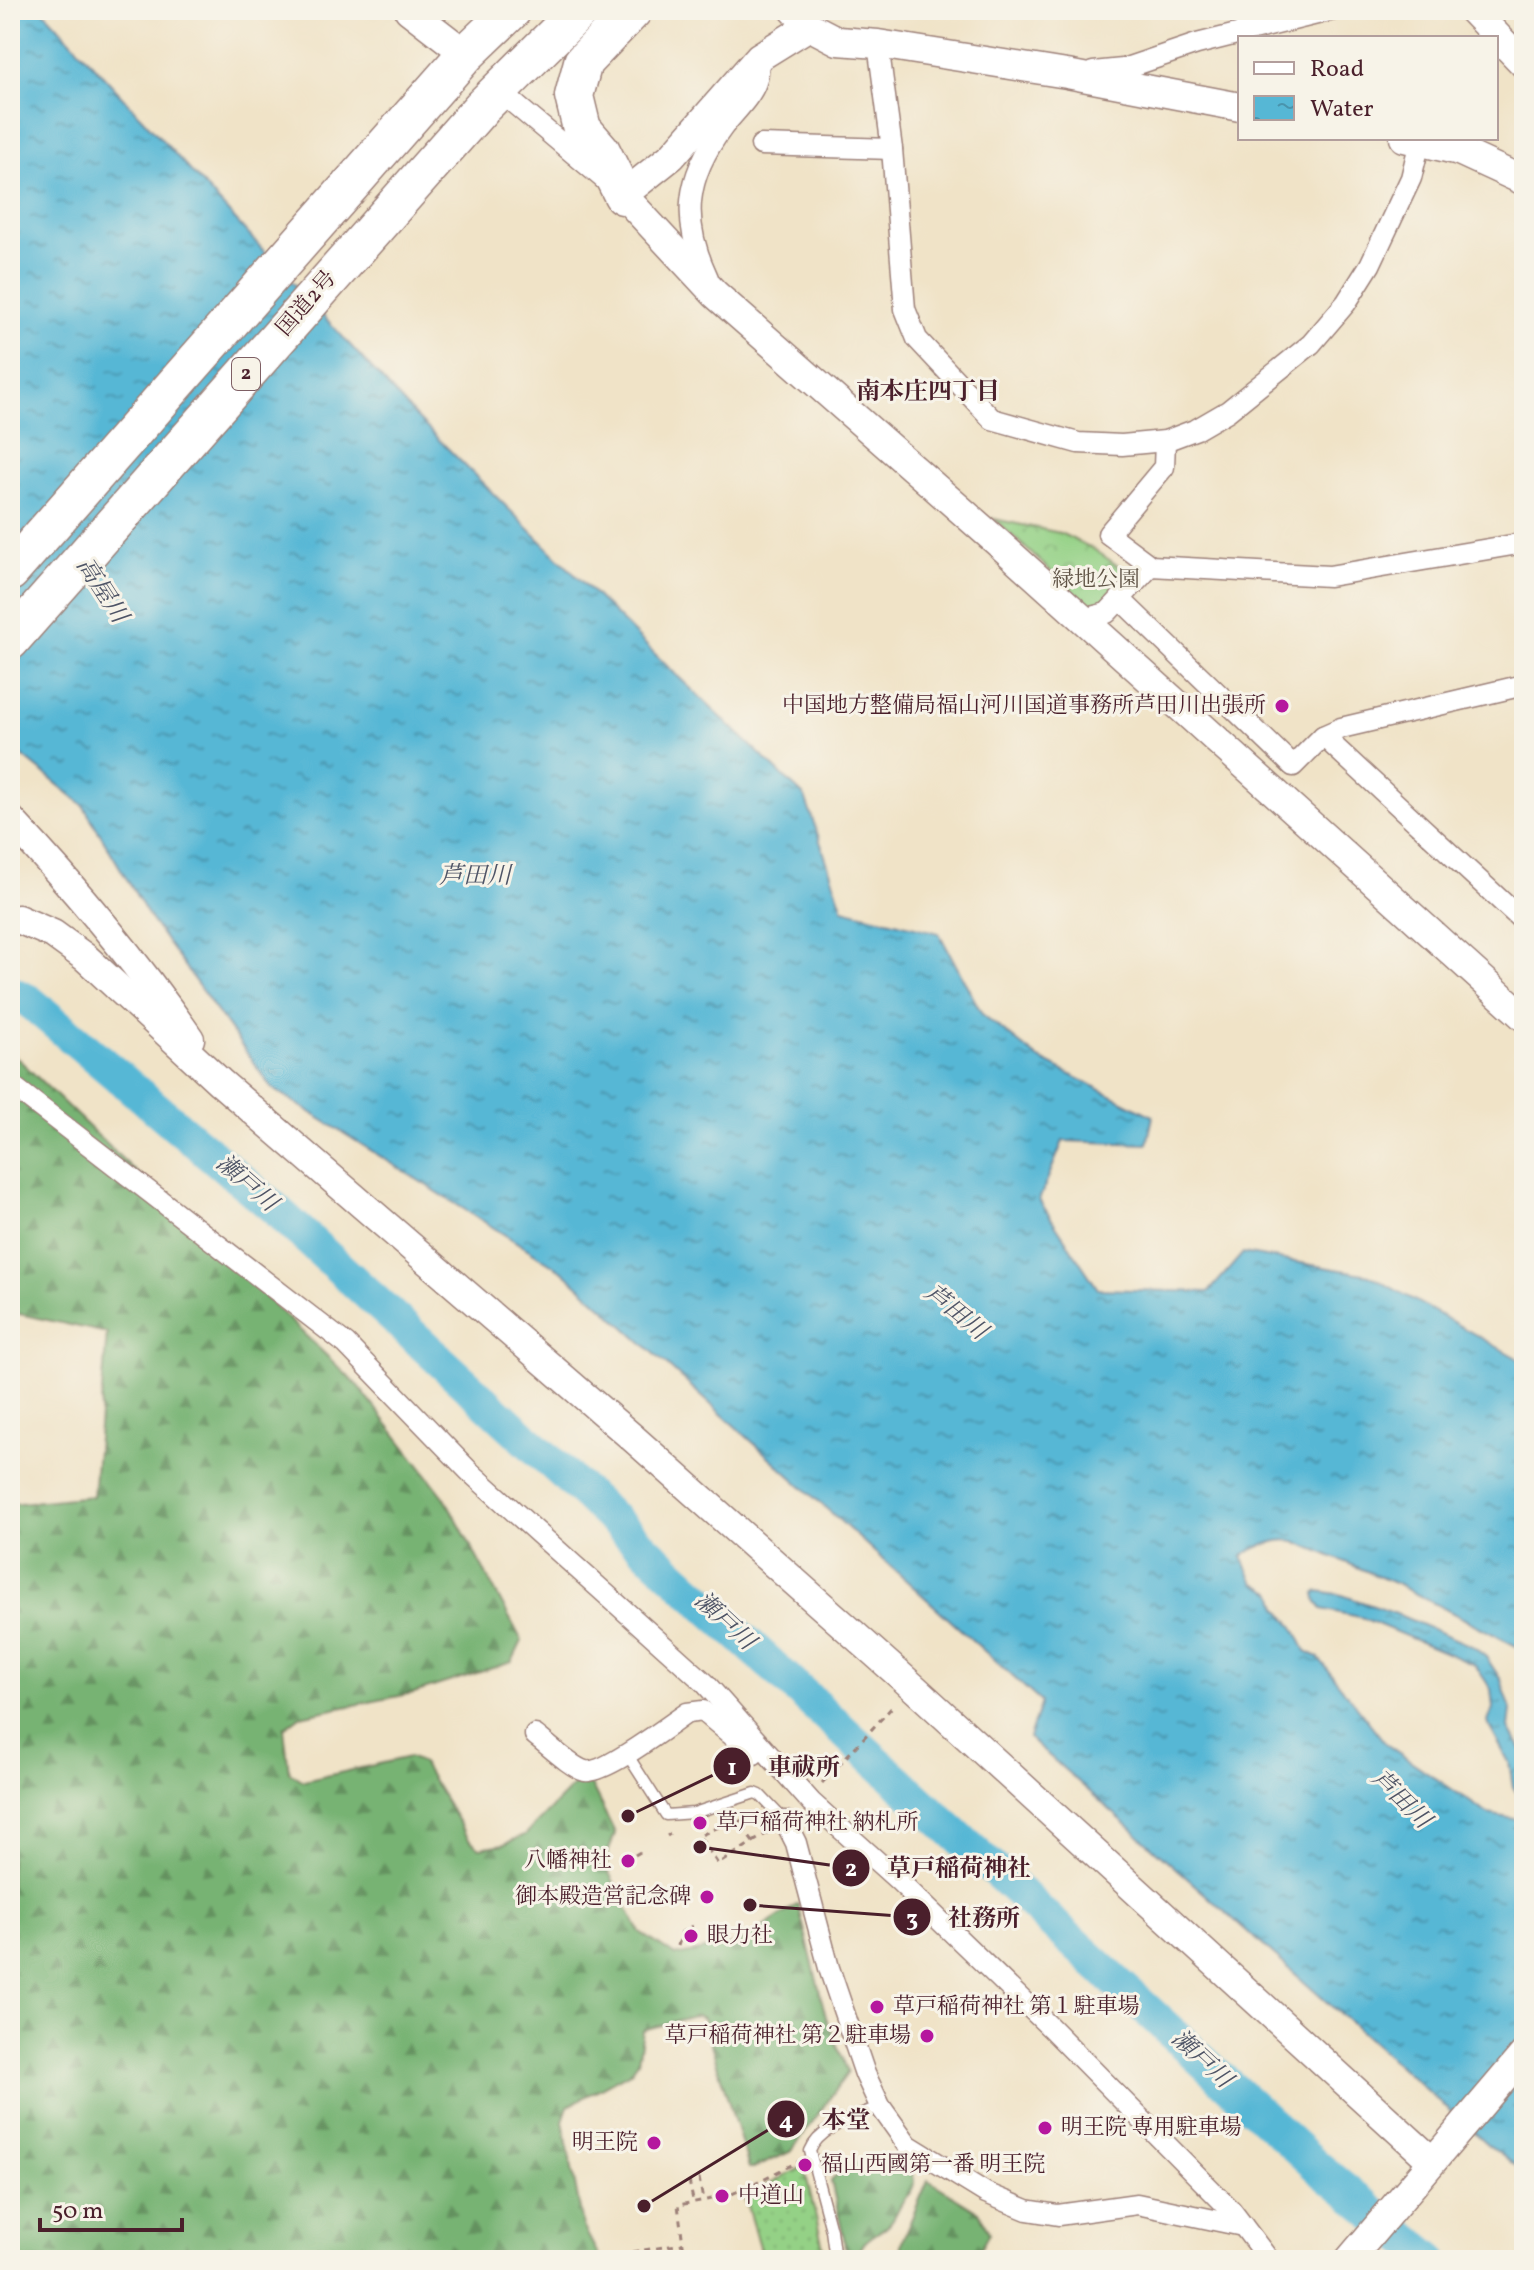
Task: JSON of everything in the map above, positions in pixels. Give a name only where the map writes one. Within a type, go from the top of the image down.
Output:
[{"type":"highway","name":"国道2号","points":[[10,572],[456,66],[512,10]]},
{"type":"highway","name":"国道2号","points":[[10,641],[490,98],[580,10]]},
{"type":"highway","points":[[623,195],[601,151],[582,129],[574,96],[583,62],[633,10]]},
{"type":"street","points":[[409,10],[456,66]]},
{"type":"street","points":[[1067,74],[1123,69],[1197,44],[1333,10]]},
{"type":"street","points":[[1472,10],[1497,36]]},
{"type":"street","points":[[623,195],[672,156],[759,57],[801,18],[838,41],[878,44],[1067,74],[1238,107]]},
{"type":"street","points":[[1498,37],[1524,64]]},
{"type":"street","points":[[878,44],[892,149],[905,309],[917,339],[992,419],[1078,443],[1122,445],[1165,441],[1197,429],[1228,411],[1311,344],[1346,303],[1370,265],[1411,178],[1412,140],[1459,151],[1524,181]]},
{"type":"street","points":[[715,294],[699,260],[692,233],[690,194],[703,156],[756,83],[759,57]]},
{"type":"street","points":[[490,98],[623,195],[715,294],[1083,619],[1524,1017]]},
{"type":"street","points":[[761,145],[892,149]]},
{"type":"street","points":[[1165,441],[1164,467],[1108,534],[1151,566],[1329,576],[1524,543]]},
{"type":"street","points":[[1083,619],[1107,613],[1151,566]]},
{"type":"street","points":[[1120,599],[1293,766],[1323,736],[1341,728],[1524,685]]},
{"type":"street","points":[[1323,736],[1524,922]]},
{"type":"street","points":[[10,819],[64,876],[146,979],[220,1082]]},
{"type":"street","points":[[13,923],[53,934],[103,974],[220,1082],[634,1439],[912,1686],[1435,2158]]},
{"type":"street","points":[[103,974],[131,983],[146,979]]},
{"type":"street","points":[[10,1084],[346,1344],[469,1471],[705,1683],[811,1802],[899,1881],[1051,2028],[1231,2210],[1269,2260]]},
{"type":"street","points":[[535,1735],[582,1771],[595,1771],[627,1754],[687,1713],[703,1711],[768,1766],[784,1772]]},
{"type":"street","points":[[785,1821],[796,1843],[829,1968],[865,2074],[880,2106],[908,2145],[986,2193],[1027,2210],[1058,2215],[1137,2204],[1243,2226]]},
{"type":"street","points":[[1349,2260],[1524,2054]]},
{"type":"lane","points":[[627,1754],[666,1815],[694,1813],[755,1793],[785,1821]]},
{"type":"lane","points":[[835,2260],[831,2230],[811,2156],[813,2142],[828,2131],[880,2106]]},
{"type":"path","points":[[823,1782],[895,1705]]},
{"type":"path","points":[[739,1822],[769,1804]]},
{"type":"path","points":[[736,1819],[739,1822],[752,1843],[718,1864],[699,1836],[736,1819]]},
{"type":"path","points":[[635,1855],[645,1849]]},
{"type":"path","points":[[678,1946],[682,1932],[692,1926]]},
{"type":"path","points":[[732,2194],[811,2156]]},
{"type":"path","points":[[699,2178],[703,2200]]},
{"type":"path","points":[[689,2181],[693,2202]]},
{"type":"path","points":[[685,2260],[678,2205],[712,2199]]},
{"type":"path","points":[[626,2258],[631,2252],[683,2244]]},
{"type":"green space","name":"緑地公園","points":[[994,519],[1060,533],[1092,548],[1136,578],[1097,614]]},
{"type":"green space","points":[[10,1051],[358,1386],[445,1498],[522,1641],[512,1662],[414,1693],[300,1716],[284,1728],[289,1772],[304,1781],[409,1757],[422,1763],[469,1839],[480,1848],[504,1844],[525,1835],[577,1782],[590,1783],[615,1833],[607,1856],[607,1869],[640,1932],[675,1956],[739,1943],[798,1904],[826,2017],[848,2072],[792,2151],[749,2168],[703,2018],[697,2015],[643,2030],[638,2061],[630,2072],[568,2106],[563,2121],[583,2226],[601,2260],[10,2260],[10,1504],[93,1496],[107,1333],[10,1312]]},
{"type":"green space","points":[[878,2156],[905,2167],[914,2183],[890,2223],[865,2242],[860,2253],[861,2260],[846,2260],[831,2181],[853,2164]]},
{"type":"green space","points":[[801,2168],[805,2171],[826,2260],[763,2260],[744,2196]]},
{"type":"green space","points":[[928,2180],[979,2212],[989,2233],[974,2260],[898,2260],[902,2241]]},
{"type":"water","name":"芦田川","points":[[10,10],[43,10],[416,417],[668,667],[805,797],[843,909],[939,933],[982,1014],[1039,1059],[1153,1116],[1147,1144],[1063,1141],[1039,1200],[1098,1289],[1209,1292],[1243,1253],[1369,1275],[1524,1362],[1524,1650],[1397,1584],[1295,1541],[1267,1544],[1242,1557],[1254,1583],[1274,1593],[1278,1608],[1293,1625],[1306,1651],[1318,1657],[1386,1744],[1488,1814],[1514,1819],[1524,1817],[1524,2172],[1487,2144],[1029,1738],[1041,1702],[564,1272],[272,1088],[151,920],[83,805],[10,746]]},
{"type":"water","points":[[1315,1593],[1342,1595],[1399,1615],[1472,1646],[1486,1657],[1501,1680],[1511,1710],[1509,1728],[1524,1754],[1524,1804],[1513,1787],[1509,1762],[1488,1722],[1493,1708],[1491,1689],[1475,1665],[1363,1618],[1322,1609]]},
{"type":"waterway","name":"瀬戸川","points":[[10,992],[29,1001],[273,1207],[1320,2169],[1432,2260]]},
{"type":"place","name":"中国地方整備局福山河川国道事務所芦田川出張所","points":[[1282,706]]},
{"type":"place","name":"車祓所","points":[[628,1816]]},
{"type":"place","name":"草戸稲荷神社 納札所","points":[[700,1823]]},
{"type":"place","name":"草戸稲荷神社","points":[[700,1847]]},
{"type":"place","name":"八幡神社","points":[[628,1861]]},
{"type":"place","name":"御本殿造営記念碑","points":[[707,1897]]},
{"type":"place","name":"社務所","points":[[750,1905]]},
{"type":"place","name":"眼力社","points":[[691,1936]]},
{"type":"place","name":"草戸稲荷神社 第１駐車場","points":[[877,2007]]},
{"type":"place","name":"草戸稲荷神社 第２駐車場","points":[[927,2036]]},
{"type":"place","name":"明王院 専用駐車場","points":[[1045,2128]]},
{"type":"place","name":"明王院","points":[[654,2143]]},
{"type":"place","name":"福山西國第一番 明王院","points":[[805,2165]]},
{"type":"place","name":"中道山","points":[[722,2196]]},
{"type":"place","name":"本堂","points":[[644,2206]]},
{"type":"district","name":"南本庄四丁目","points":[[928,393]]},
{"type":"water label","name":"高屋川","points":[[101,591]]}]
